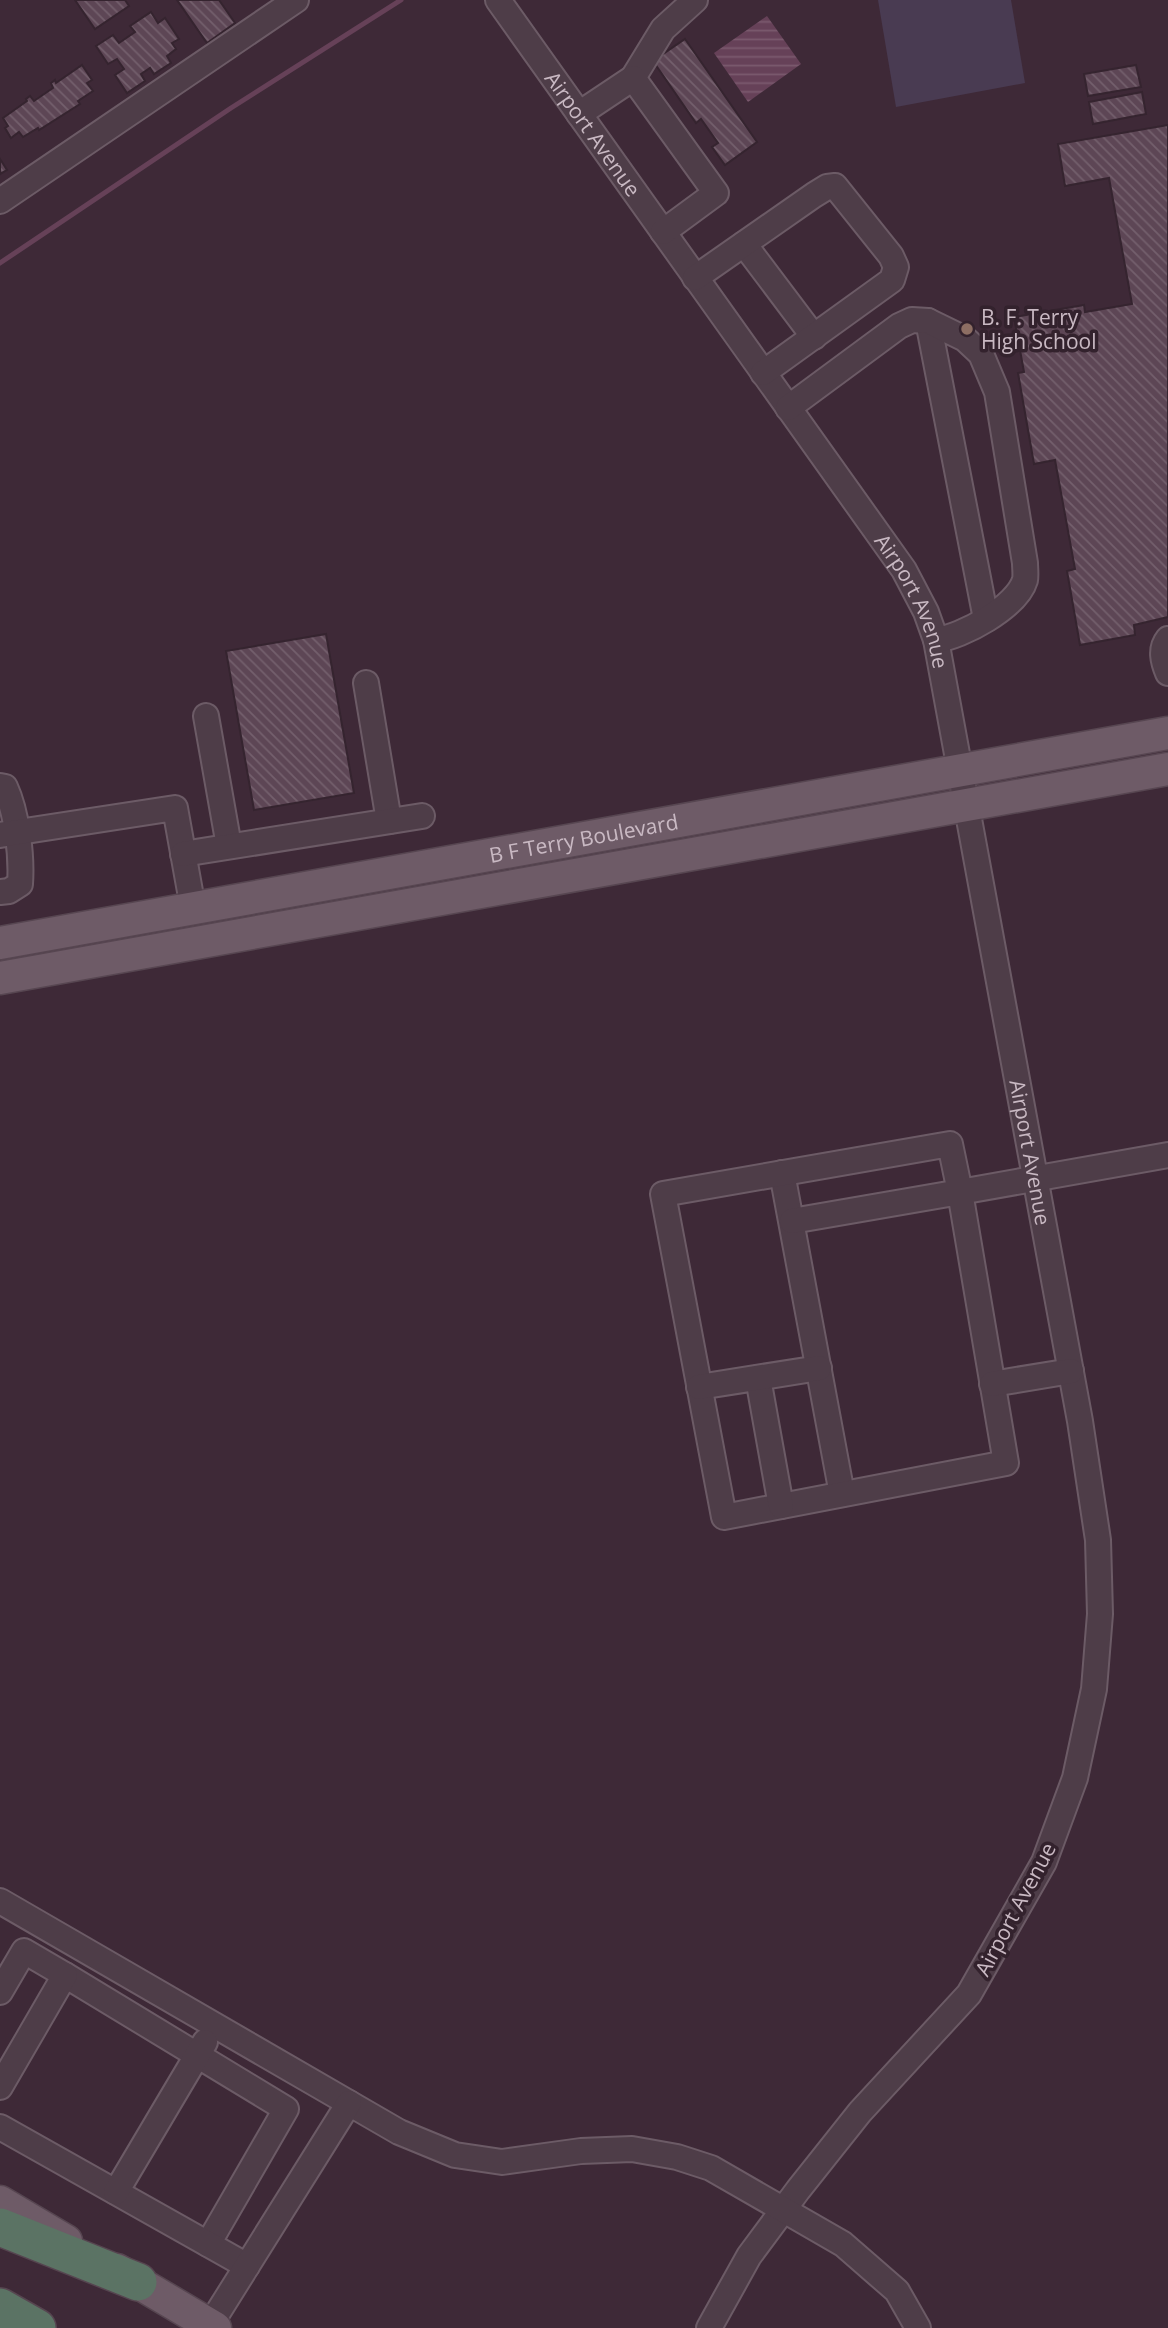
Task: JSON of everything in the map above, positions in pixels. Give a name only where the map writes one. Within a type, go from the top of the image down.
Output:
[{"type":"highway","points":[[0,2227],[138,2282]]},
{"type":"highway","points":[[0,2307],[37,2328]]},
{"type":"main road","name":"B F Terry Boulevard","points":[[0,943],[1168,733]]},
{"type":"main road","name":"B F Terry Boulevard","points":[[0,978],[1168,769]]},
{"type":"main road","points":[[0,2202],[213,2326]]},
{"type":"street","points":[[0,201],[296,0]]},
{"type":"street","name":"Airport Avenue","points":[[498,0],[904,570],[926,612],[936,640],[962,770],[1071,1371],[1098,1540],[1100,1614],[1094,1689],[1075,1778],[1044,1863],[969,1994],[860,2112],[784,2208],[749,2256],[709,2328]]},
{"type":"street","points":[[579,114],[633,78],[663,29],[695,0]]},
{"type":"street","points":[[633,78],[716,193],[663,232]]},
{"type":"street","points":[[695,278],[814,194],[835,186],[891,256],[896,267],[892,280],[763,373]]},
{"type":"street","points":[[744,244],[814,337]]},
{"type":"street","points":[[788,408],[899,326],[912,320],[928,321],[949,329],[981,354],[997,392],[1025,563],[1025,580],[1008,604],[986,619],[949,639],[936,640]]},
{"type":"street","points":[[928,321],[986,619]]},
{"type":"street","points":[[1168,639],[1163,645],[1162,654],[1168,673]]},
{"type":"street","points":[[366,683],[389,821]]},
{"type":"street","points":[[206,716],[229,846]]},
{"type":"street","points":[[0,786],[5,787],[12,801],[8,833],[22,866],[20,884],[9,891],[0,892]]},
{"type":"street","points":[[8,833],[175,808],[193,908]]},
{"type":"street","points":[[183,854],[422,816]]},
{"type":"street","points":[[950,1144],[1006,1463],[724,1517],[663,1194],[782,1173],[950,1144]]},
{"type":"street","points":[[792,1222],[1168,1155]]},
{"type":"street","points":[[782,1173],[842,1494]]},
{"type":"street","points":[[699,1387],[819,1368]]},
{"type":"street","points":[[992,1384],[1071,1371]]},
{"type":"street","points":[[758,1378],[781,1506]]},
{"type":"street","points":[[3,1909],[214,2025],[399,2132],[456,2155],[502,2162],[581,2151],[632,2149],[677,2157],[711,2168],[843,2244],[897,2291],[918,2328]]},
{"type":"street","points":[[0,1992],[23,1951],[286,2109],[208,2244]]},
{"type":"street","points":[[0,2087],[65,1975]]},
{"type":"street","points":[[116,2192],[214,2025]]},
{"type":"street","points":[[213,2326],[247,2266],[349,2103]]},
{"type":"street","points":[[0,2127],[247,2266]]},
{"type":"shaded area","points":[[878,0],[1011,0],[1025,83],[896,107]]},
{"type":"shaded area","points":[[767,16],[801,64],[748,102],[714,53]]},
{"type":"building","points":[[75,0],[125,0],[129,6],[95,29]]},
{"type":"building","points":[[177,0],[219,0],[235,23],[207,43]]},
{"type":"building","points":[[151,12],[158,23],[165,18],[179,39],[172,43],[176,49],[167,56],[171,63],[154,74],[150,68],[141,74],[145,81],[127,93],[115,75],[124,69],[117,59],[108,64],[96,46],[113,35],[119,43],[135,32],[130,26]]},
{"type":"building","points":[[685,39],[757,142],[725,165],[712,147],[718,143],[701,119],[696,123],[653,61]]},
{"type":"building","points":[[82,65],[92,80],[87,83],[93,91],[78,101],[80,104],[39,130],[38,128],[23,137],[19,132],[11,138],[3,118],[30,96],[34,101],[53,88],[51,83],[55,80],[56,83]]},
{"type":"building","points":[[1136,65],[1141,87],[1088,96],[1084,74]]},
{"type":"building","points":[[1142,92],[1146,114],[1093,124],[1089,102]]},
{"type":"building","points":[[1168,125],[1168,617],[1134,625],[1135,635],[1080,645],[1067,571],[1075,569],[1055,460],[1034,464],[1018,373],[1024,372],[1014,317],[1084,305],[1085,312],[1132,304],[1109,178],[1065,186],[1058,144]]},
{"type":"building","points":[[0,159],[7,170],[0,174]]},
{"type":"building","points":[[326,634],[354,793],[254,810],[226,651]]},
{"type":"waterway","points":[[0,263],[231,108],[401,0]]},
{"type":"place","name":"B. F. Terry High School","points":[[967,329]]}]
